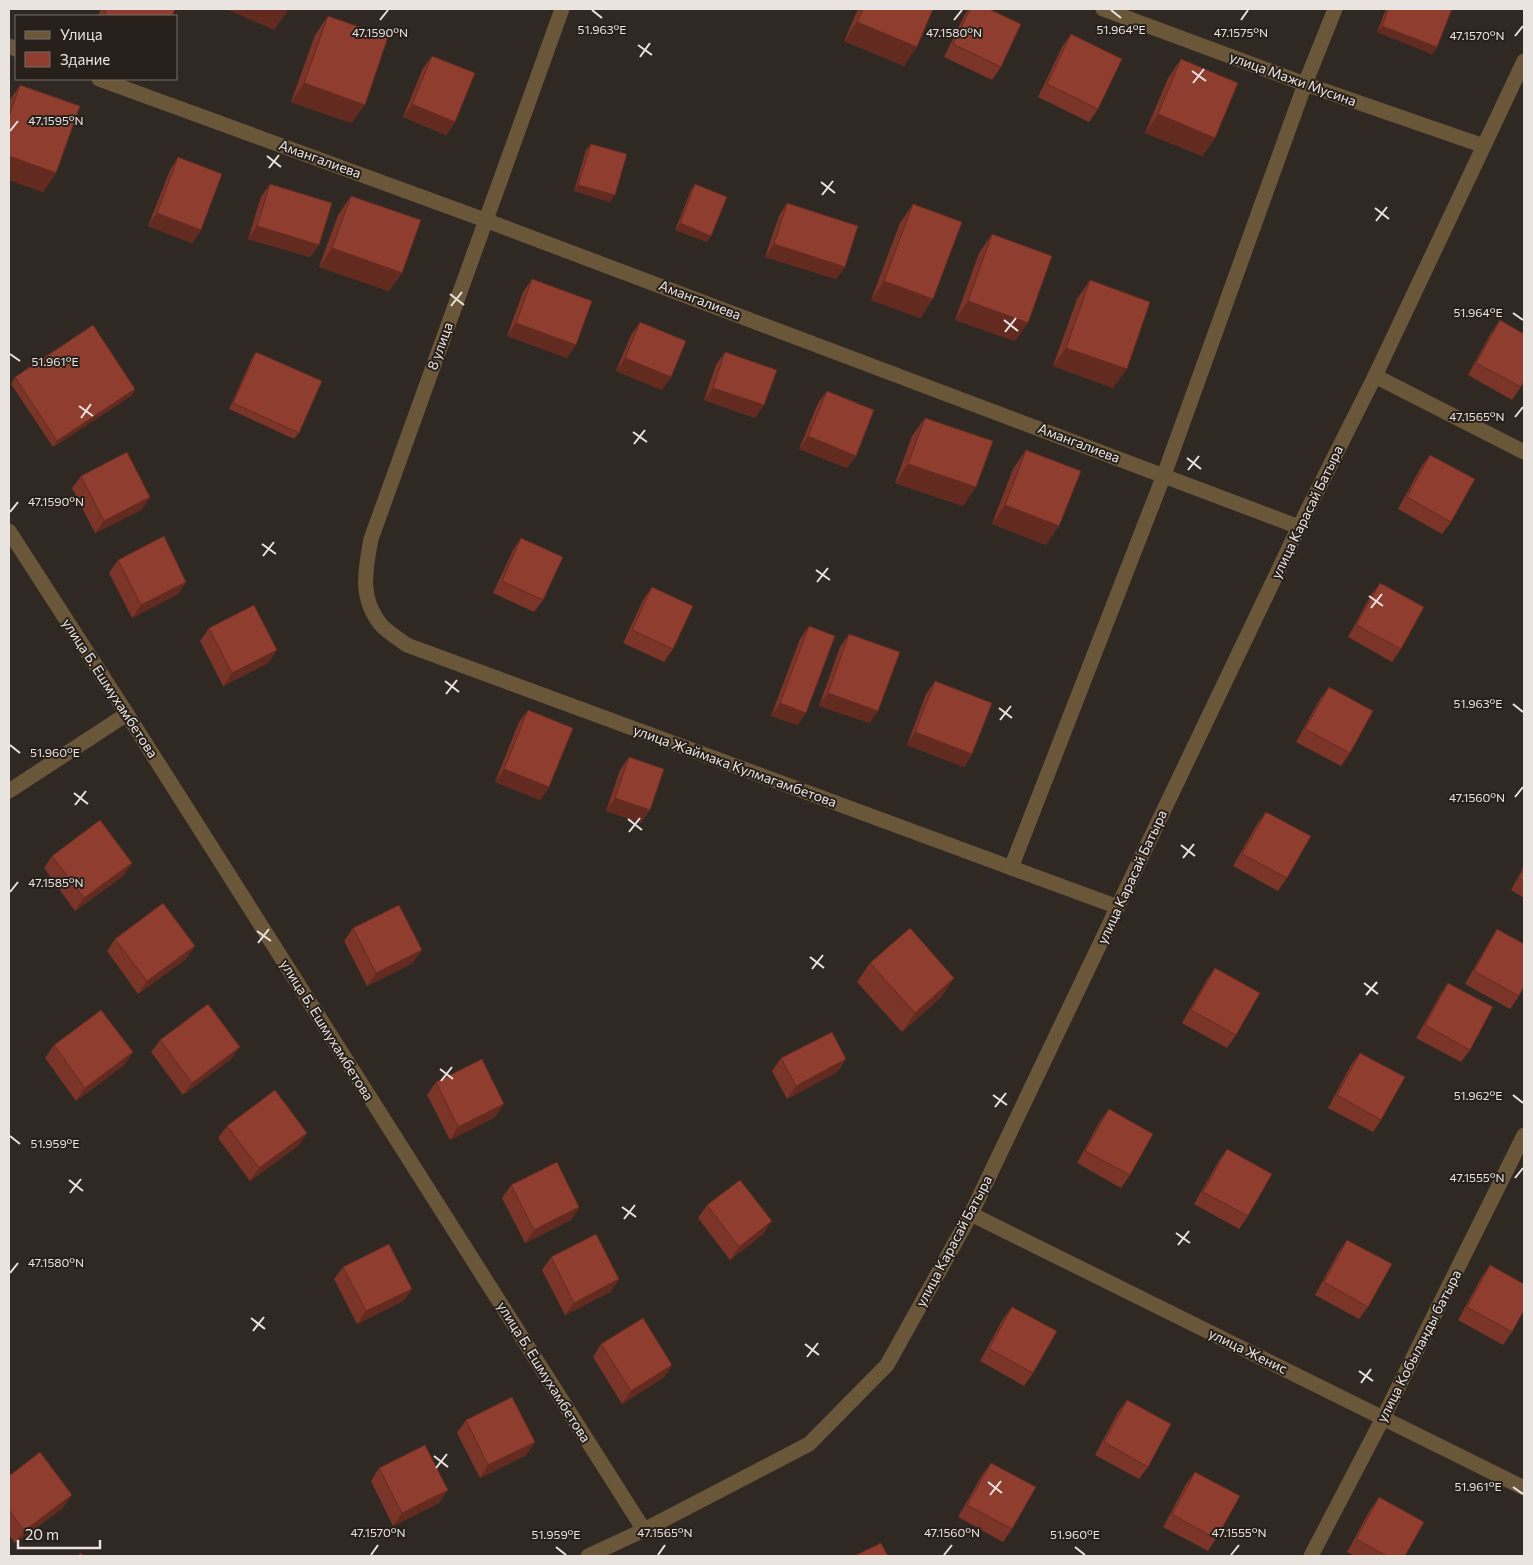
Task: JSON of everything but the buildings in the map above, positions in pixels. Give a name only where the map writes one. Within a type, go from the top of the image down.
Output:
[{"type":"street","name":"8 улица","points":[[368,603],[364,576],[371,540],[562,9]]},
{"type":"street","name":"улица Мажи Мусина","points":[[1102,9],[1305,84],[1484,146]]},
{"type":"street","points":[[1011,868],[1164,475],[1305,84],[1335,9]]},
{"type":"street","name":"улица Карасай Батыра","points":[[588,1556],[644,1530],[809,1444],[887,1365],[971,1214],[1298,527],[1375,376],[1524,62]]},
{"type":"street","name":"Амангалиева","points":[[102,80],[485,220],[1298,527]]},
{"type":"street","points":[[1375,376],[1524,452]]},
{"type":"street","name":"улица Б. Ешмухамбетова","points":[[9,531],[644,1530]]},
{"type":"street","name":"улица Жаймака Кулмагамбетова","points":[[368,603],[382,626],[407,645],[1118,906]]},
{"type":"street","points":[[9,791],[127,714]]},
{"type":"street","name":"улица Кобыланды батыра","points":[[1311,1556],[1383,1418],[1524,1135]]},
{"type":"street","name":"улица Женис","points":[[971,1214],[1524,1488]]}]
